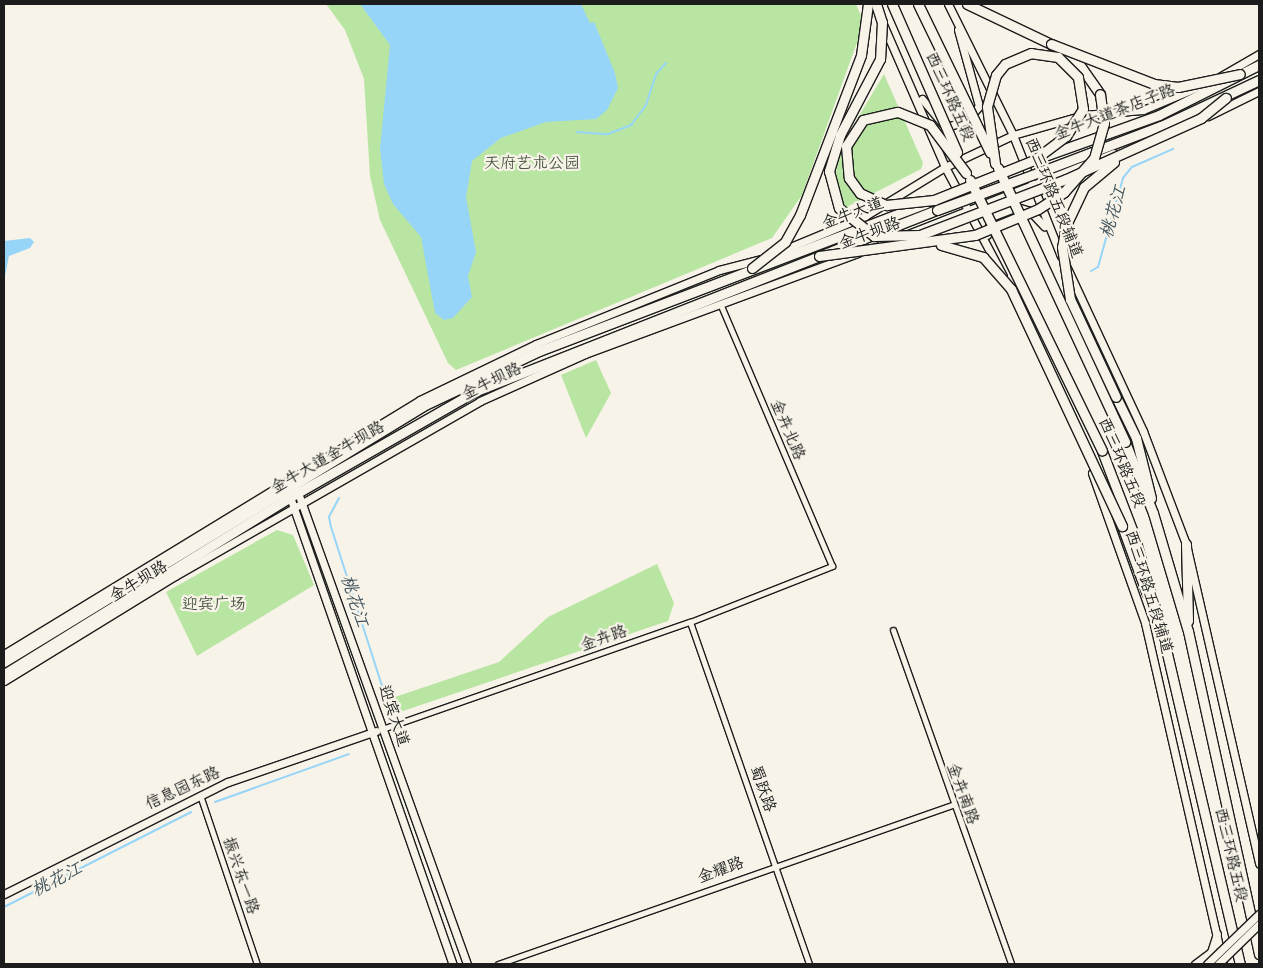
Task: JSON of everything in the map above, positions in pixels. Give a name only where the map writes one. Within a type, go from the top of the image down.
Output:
[{"type":"highway","points":[[752,268],[785,242],[800,215],[861,55],[868,4]]},
{"type":"highway","points":[[875,4],[882,22],[880,59],[840,135],[829,171],[838,208],[859,228],[893,239],[920,235],[1066,180],[1201,118],[1226,98]]},
{"type":"highway","name":"西三环路五段","points":[[892,4],[966,172],[1102,451],[1134,535],[1162,632],[1240,964]]},
{"type":"highway","name":"西三环路五段","points":[[918,4],[995,163],[1124,442],[1153,513],[1188,631],[1259,954]]},
{"type":"highway","points":[[967,4],[1051,44],[1154,84],[1178,87],[1240,74]]},
{"type":"highway","points":[[819,256],[928,244],[1018,220],[1064,192],[1094,158],[1104,124],[1100,94],[1091,76],[1051,44]]},
{"type":"highway","points":[[995,163],[987,107],[996,76],[1018,57],[1044,52],[1058,57],[1074,71],[1083,108],[1066,136],[1034,160]]},
{"type":"highway","name":"金牛大道茶店子路","points":[[1034,160],[1159,114],[1259,65]]},
{"type":"highway","name":"金牛大道茶店子路","points":[[1036,173],[1226,98],[1259,80]]},
{"type":"highway","points":[[934,200],[886,205],[860,193],[848,178],[845,161],[846,146],[863,120],[880,113],[914,116],[944,140],[966,172]]},
{"type":"highway","points":[[1141,145],[1084,187],[1066,224],[1062,247],[1070,299],[1116,397],[1148,474],[1153,513]]},
{"type":"highway","name":"金牛大道","points":[[682,294],[934,200],[1034,160]]},
{"type":"highway","name":"金牛大道","points":[[687,308],[1036,173]]},
{"type":"highway","points":[[928,244],[971,250],[997,270],[1011,289],[1122,526],[1162,632]]},
{"type":"highway","name":"金牛大道金牛坝路","points":[[4,662],[423,406],[552,346],[682,294]]},
{"type":"highway","name":"金牛大道金牛坝路","points":[[4,674],[290,487],[474,392],[541,363],[687,308]]},
{"type":"highway","points":[[1186,544],[1188,631]]},
{"type":"main road","name":"西三环路五段辅道","points":[[875,4],[914,89],[944,167],[987,243],[1077,436],[1131,576],[1218,934],[1223,964]]},
{"type":"main road","name":"西三环路五段辅道","points":[[948,4],[1013,135],[1030,184],[1053,239],[1143,431],[1186,544],[1259,864]]},
{"type":"main road","points":[[914,89],[934,115],[950,126],[967,120],[979,106],[957,22]]},
{"type":"main road","name":"金牛坝路","points":[[4,654],[290,487],[452,385],[536,344],[865,216],[944,167],[1013,135],[1083,115],[1164,104],[1259,54]]},
{"type":"main road","name":"金牛坝路","points":[[4,681],[175,576],[297,510],[480,401],[565,363],[970,211],[1030,184],[1259,91]]},
{"type":"main road","points":[[987,243],[991,217],[1017,207],[1030,211],[1053,239]]},
{"type":"main road","points":[[536,344],[552,346]]},
{"type":"main road","points":[[541,363],[565,363]]},
{"type":"main road","points":[[452,385],[469,384]]},
{"type":"main road","name":"迎宾大道","points":[[290,487],[305,505],[382,729],[467,964]]},
{"type":"main road","name":"迎宾大道","points":[[290,487],[453,964]]},
{"type":"main road","name":"信息园东路","points":[[4,894],[200,795],[382,729]]},
{"type":"main road","points":[[1207,964],[1259,914]]},
{"type":"main road","points":[[1218,964],[1259,924]]},
{"type":"main road","points":[[1195,964],[1211,952],[1218,934]]},
{"type":"street","name":"金卉北路","points":[[720,304],[832,566]]},
{"type":"street","name":"金卉路","points":[[382,729],[690,622],[832,566]]},
{"type":"street","name":"蜀跃路","points":[[690,622],[809,964]]},
{"type":"street","name":"金卉南路","points":[[893,630],[1011,964]]},
{"type":"street","name":"振兴东一路","points":[[200,795],[258,964]]},
{"type":"street","name":"金耀路","points":[[498,964],[775,865],[953,804]]},
{"type":"green space","name":"天府艺术公园","points":[[326,4],[856,4],[864,23],[802,195],[772,238],[456,370],[448,363],[380,220],[370,176],[364,79],[345,30]]},
{"type":"green space","points":[[884,74],[923,163],[921,169],[845,208],[835,180],[840,148]]},
{"type":"green space","points":[[596,360],[611,393],[586,438],[561,375]]},
{"type":"green space","name":"迎宾广场","points":[[277,530],[293,535],[314,585],[197,656],[166,592]]},
{"type":"green space","points":[[657,564],[674,603],[668,621],[403,711],[390,703],[389,699],[499,662],[548,617]]},
{"type":"water","points":[[360,4],[581,4],[590,23],[594,22],[615,73],[618,88],[607,110],[596,119],[546,122],[501,138],[472,161],[466,197],[476,252],[468,276],[472,297],[453,318],[444,320],[435,313],[421,237],[393,204],[384,184],[380,149],[390,45]]},
{"type":"water","points":[[30,238],[34,242],[30,248],[9,256],[4,281],[4,241]]},
{"type":"waterway","points":[[577,132],[608,134],[631,125],[646,105],[656,74],[666,63]]},
{"type":"waterway","name":"桃花江","points":[[1091,271],[1098,267],[1123,178],[1132,167],[1173,149]]},
{"type":"waterway","name":"桃花江","points":[[339,498],[329,517],[331,527],[388,705]]},
{"type":"waterway","name":"桃花江","points":[[215,802],[349,754]]},
{"type":"waterway","name":"桃花江","points":[[4,907],[191,812]]}]
